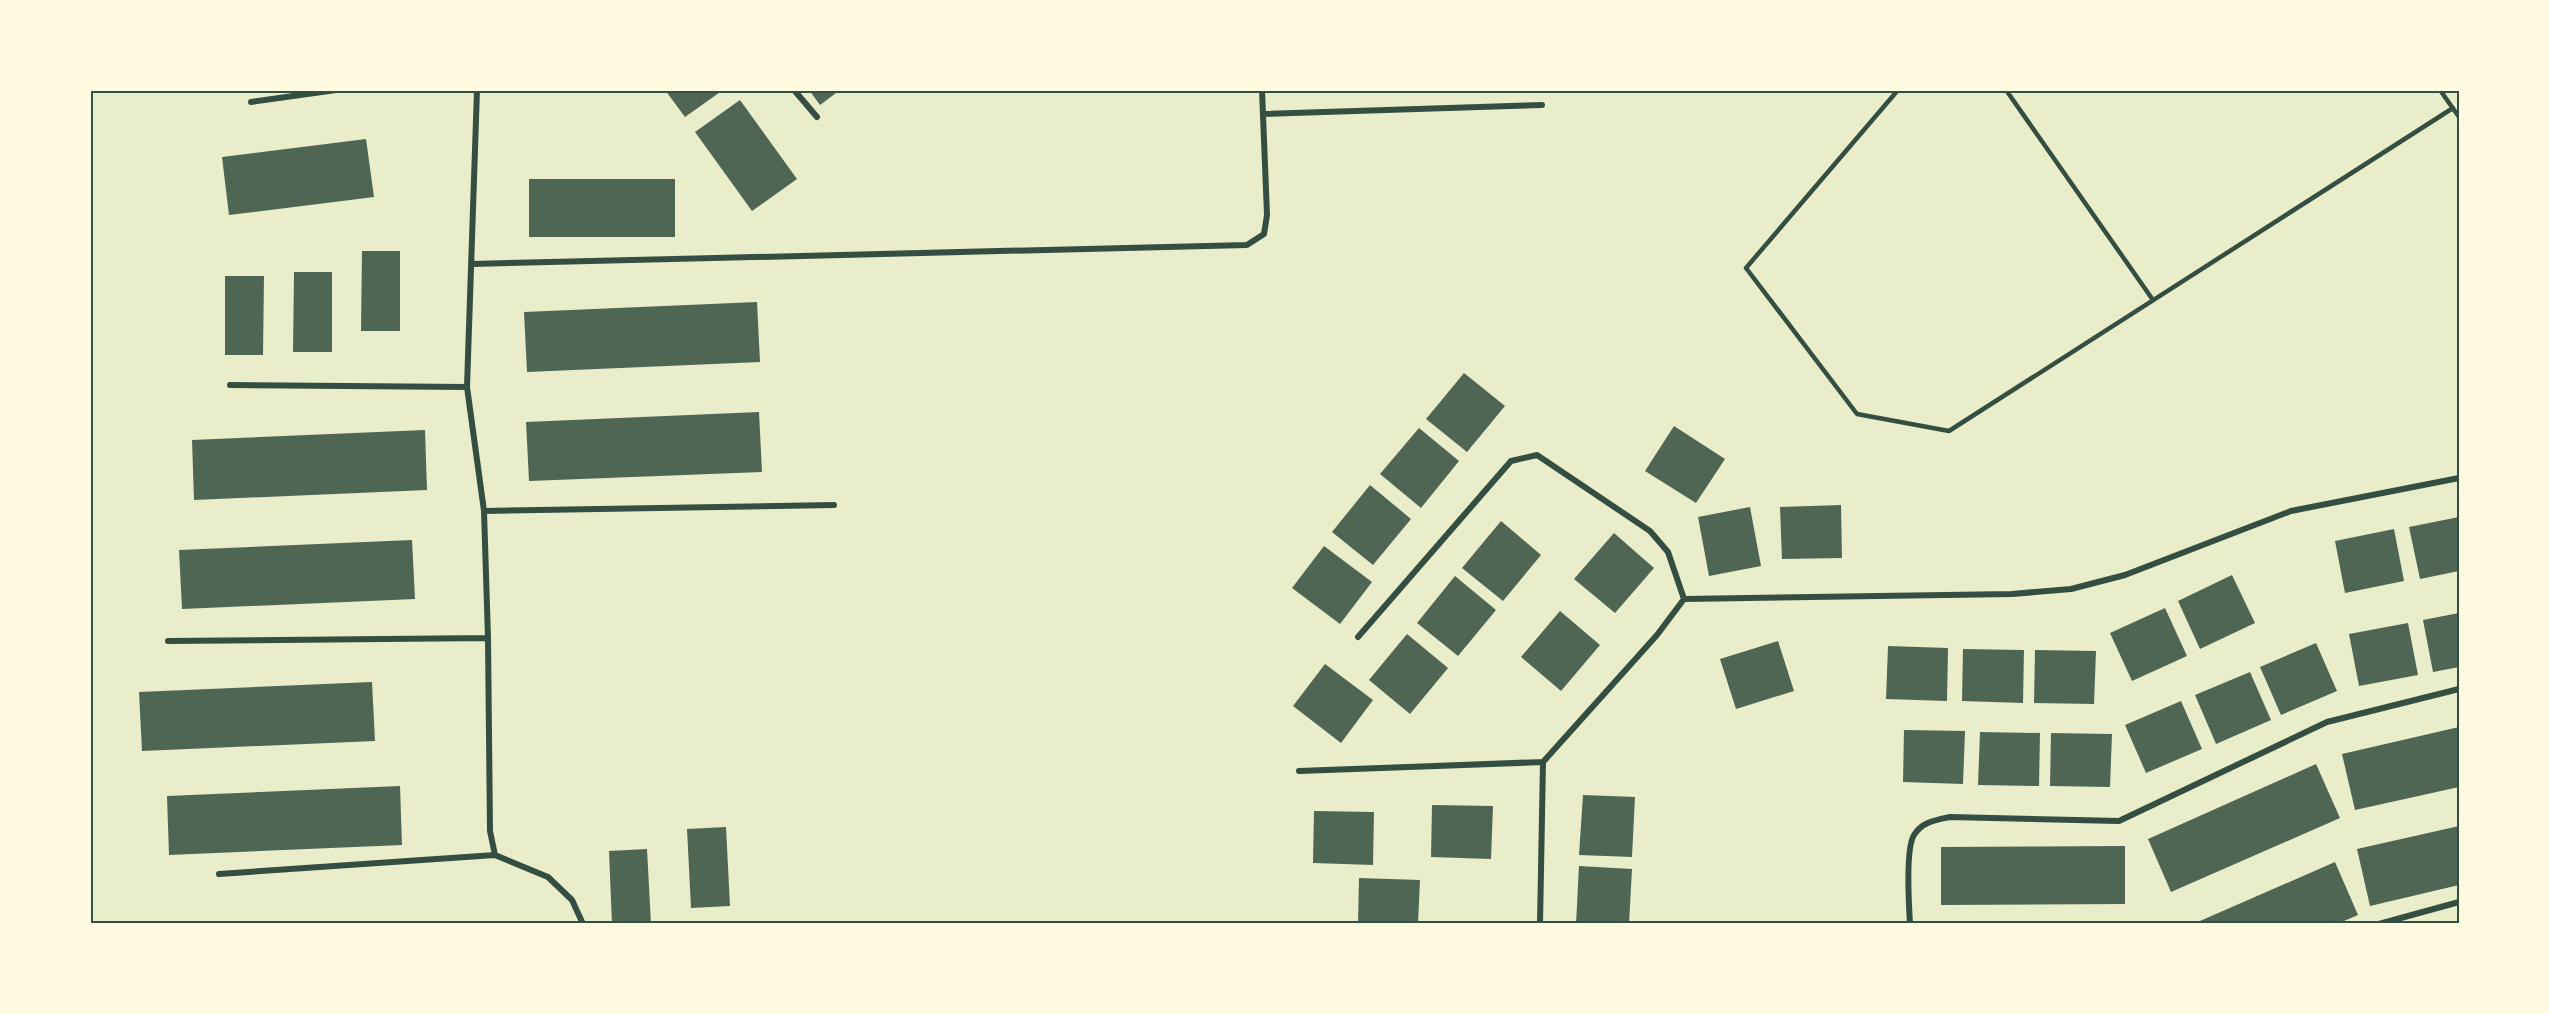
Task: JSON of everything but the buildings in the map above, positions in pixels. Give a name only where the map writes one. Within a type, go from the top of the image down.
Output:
[{"type":"street","points":[[251,102],[336,90]]},
{"type":"street","points":[[477,90],[467,387],[483,511],[488,638],[490,831],[495,855]]},
{"type":"street","points":[[794,90],[817,117]]},
{"type":"street","points":[[472,264],[1247,245],[1264,234],[1267,215],[1262,90]]},
{"type":"street","points":[[1263,114],[1542,105]]},
{"type":"street","points":[[230,385],[467,387]]},
{"type":"street","points":[[1358,637],[1511,461],[1537,454],[1650,531],[1668,552],[1684,599]]},
{"type":"street","points":[[1684,599],[1977,594],[2071,590],[2125,576],[2291,511],[2459,478]]},
{"type":"street","points":[[483,511],[834,505]]},
{"type":"street","points":[[1540,924],[1543,762],[1657,635],[1684,599]]},
{"type":"street","points":[[168,641],[488,638]]},
{"type":"street","points":[[1910,924],[1909,863],[1913,836],[1926,823],[1950,817],[2119,820],[2141,812],[2327,722],[2459,689]]},
{"type":"street","points":[[1299,771],[1543,762]]},
{"type":"street","points":[[219,874],[495,855],[548,877],[572,900],[583,924]]},
{"type":"street","points":[[2379,924],[2459,902]]},
{"type":"lane","points":[[1898,90],[1746,267],[1857,414],[1949,431],[2453,108]]},
{"type":"lane","points":[[2006,90],[2153,300]]},
{"type":"lane","points":[[2440,90],[2459,117]]}]
